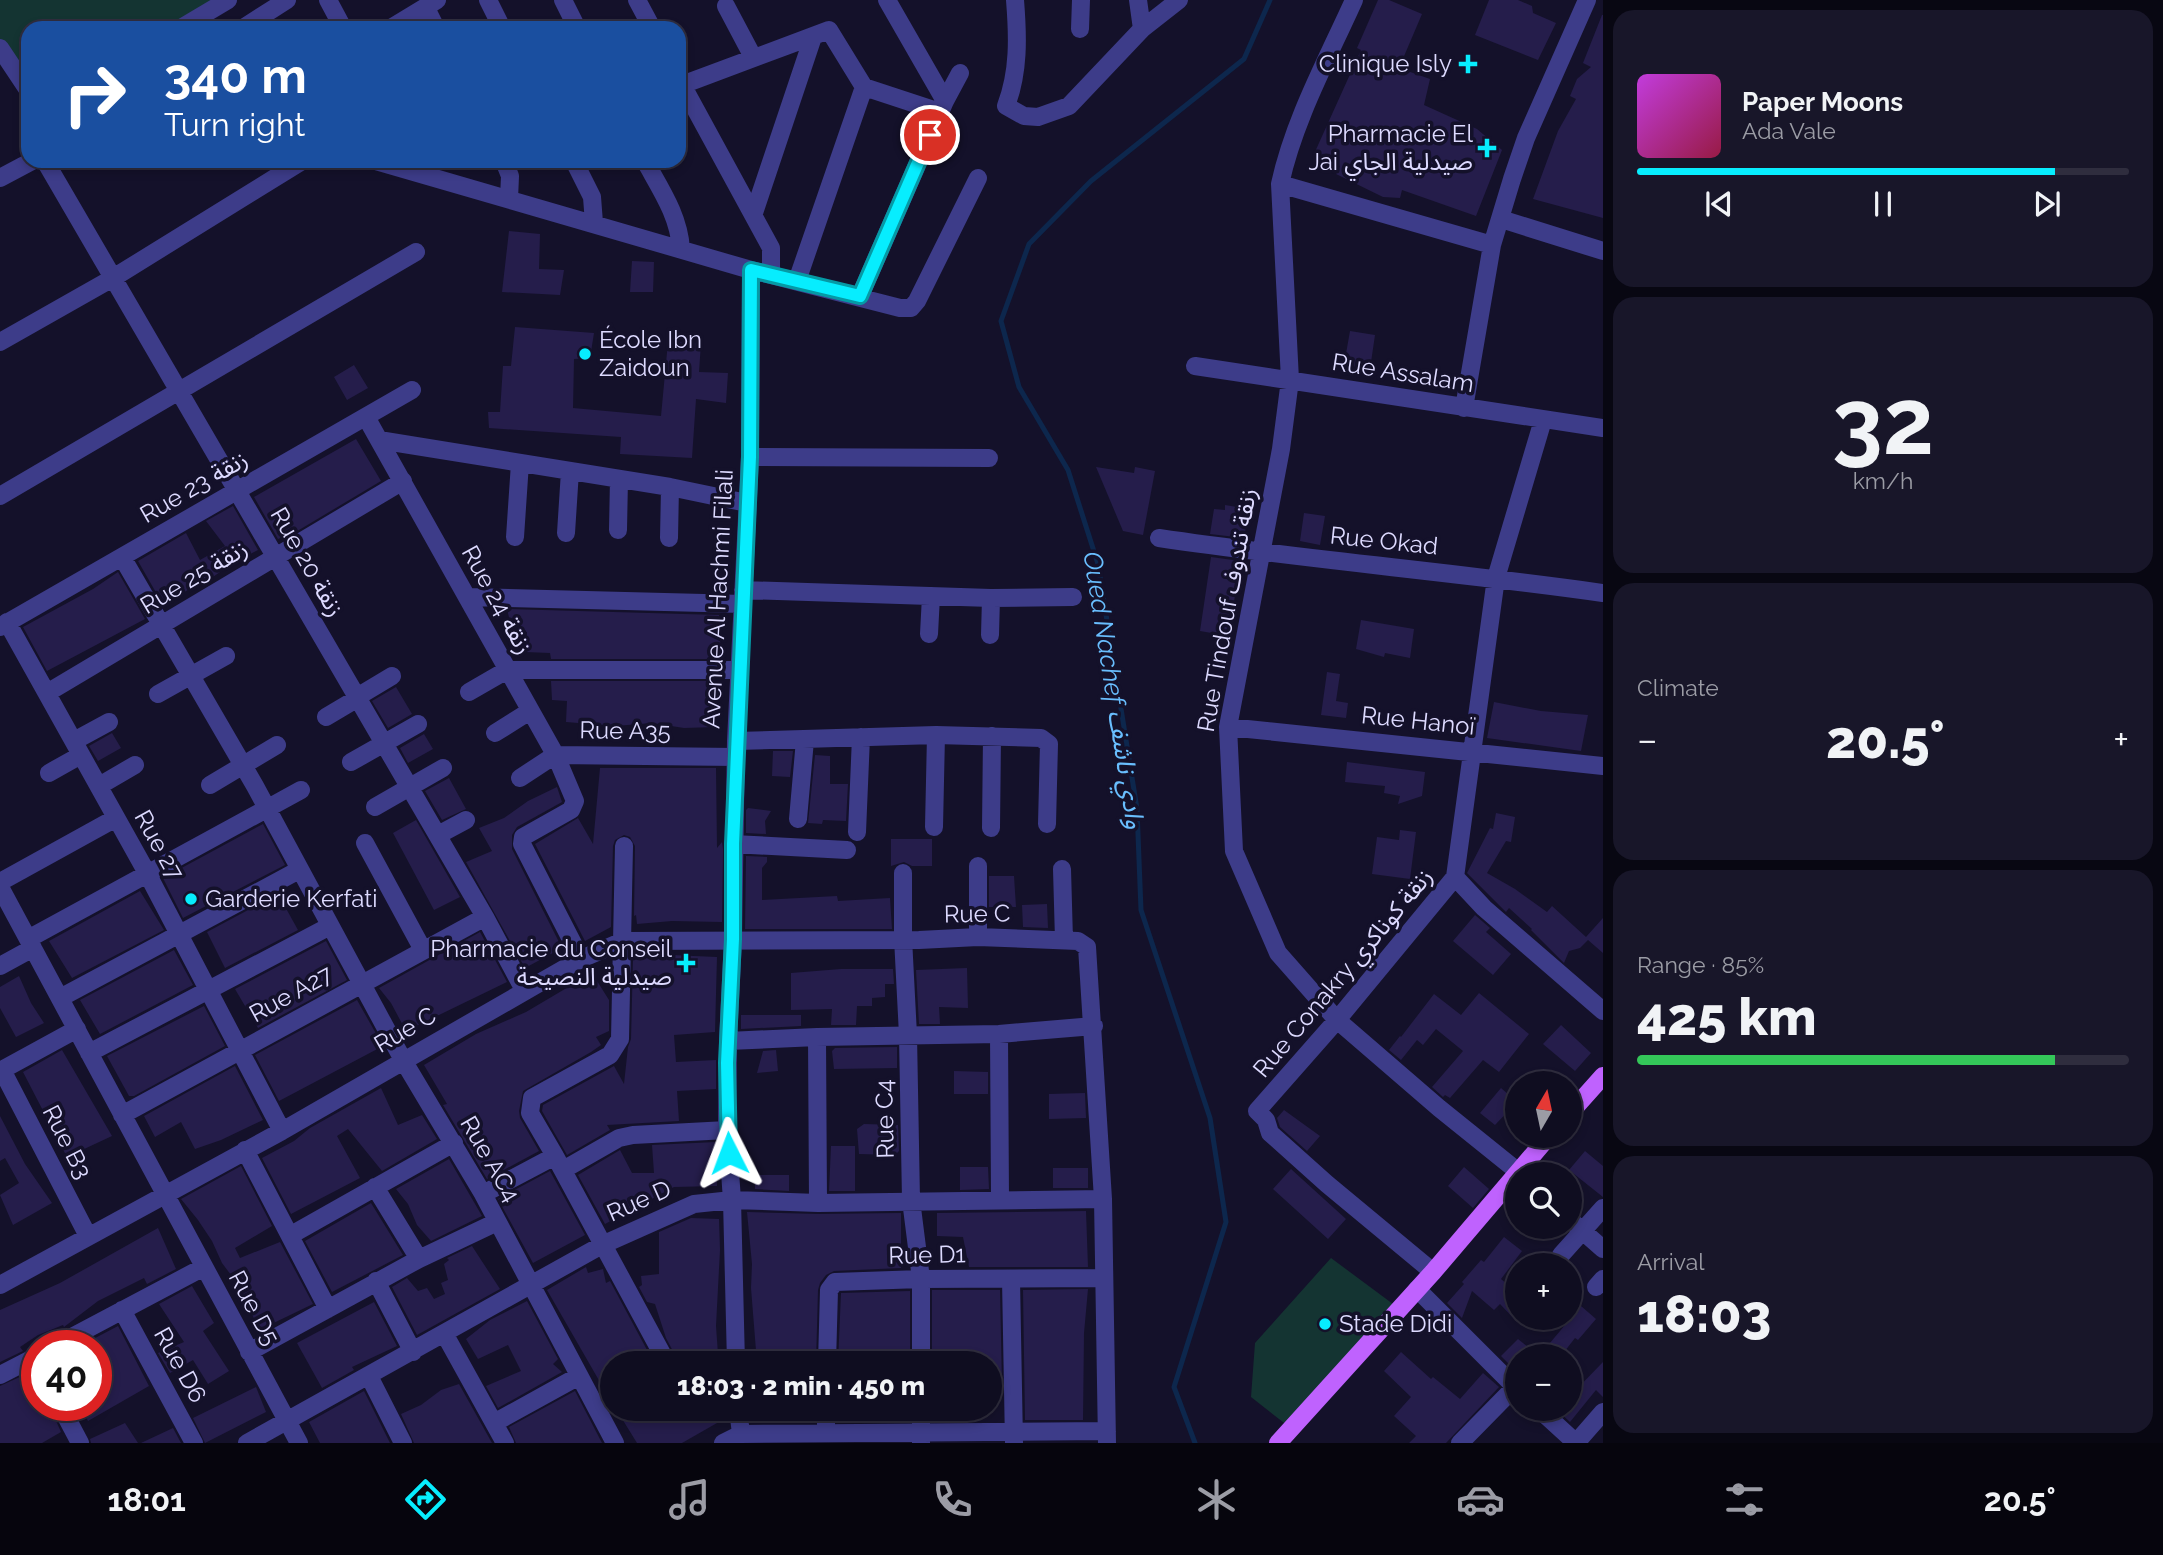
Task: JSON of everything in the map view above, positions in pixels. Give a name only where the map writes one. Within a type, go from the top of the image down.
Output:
[{"type":"main road","points":[[1582,1100],[1603,1076]]},
{"type":"main road","points":[[1527,1162],[1539,1148]]},
{"type":"main road","points":[[1278,1443],[1505,1188]]},
{"type":"street","points":[[192,21],[228,0]]},
{"type":"street","points":[[249,21],[262,7],[287,0]]},
{"type":"street","points":[[328,0],[339,21]]},
{"type":"street","points":[[488,0],[498,21]]},
{"type":"street","points":[[562,0],[573,21]]},
{"type":"street","points":[[637,0],[648,21]]},
{"type":"street","points":[[887,0],[943,106]]},
{"type":"street","points":[[1015,0],[1015,82],[1006,106],[1024,116],[1038,117],[1069,106],[1142,29],[1179,0]]},
{"type":"street","points":[[1080,29],[1081,0]]},
{"type":"street","points":[[1138,0],[1142,29]]},
{"type":"street","name":"Rue Tindouf زنقة تندوف","points":[[1354,0],[1301,119],[1280,184],[1290,380],[1281,449],[1227,727],[1234,851],[1278,953],[1337,1020],[1507,1162]]},
{"type":"street","points":[[1464,408],[1492,245],[1526,138],[1587,0]]},
{"type":"street","points":[[403,21],[431,4]]},
{"type":"street","points":[[726,6],[753,57]]},
{"type":"street","points":[[686,81],[829,30],[864,87],[943,106]]},
{"type":"street","points":[[754,213],[813,37]]},
{"type":"street","points":[[0,48],[21,80]]},
{"type":"street","points":[[860,296],[960,73]]},
{"type":"street","points":[[797,281],[864,87]]},
{"type":"street","points":[[686,94],[771,248],[771,275]]},
{"type":"street","points":[[0,178],[21,167]]},
{"type":"street","name":"Rue 20 زنقة","points":[[49,168],[438,835],[524,990]]},
{"type":"street","points":[[0,342],[113,278],[291,168]]},
{"type":"street","points":[[415,168],[681,250],[900,308],[911,308],[917,301],[978,177]]},
{"type":"street","points":[[507,168],[510,176],[509,199]]},
{"type":"street","points":[[578,168],[592,197],[594,223]]},
{"type":"street","points":[[649,168],[672,209],[678,225],[681,250]]},
{"type":"street","points":[[1280,184],[1492,245]]},
{"type":"street","points":[[1501,219],[1603,251]]},
{"type":"street","points":[[0,496],[416,252]]},
{"type":"street","name":"Avenue Al Hachmi Filali","points":[[736,1351],[732,1200],[727,1130],[728,1041],[733,939],[736,749],[750,457],[751,270]]},
{"type":"street","name":"Rue Assalam","points":[[1195,366],[1603,428]]},
{"type":"street","name":"Rue 23 زنقة","points":[[4,624],[412,390]]},
{"type":"street","name":"Rue 24 زنقة","points":[[366,417],[555,755],[575,801],[571,810],[523,837],[522,844],[581,958]]},
{"type":"street","name":"Rue Conakry زنقة كوناكري","points":[[1433,1272],[1270,1133],[1266,1120],[1257,1111],[1337,1020],[1455,877],[1496,578],[1543,420]]},
{"type":"street","points":[[379,440],[670,487],[747,503]]},
{"type":"street","points":[[750,457],[989,458]]},
{"type":"street","points":[[515,537],[520,463]]},
{"type":"street","points":[[566,533],[570,471]]},
{"type":"street","points":[[618,530],[619,479]]},
{"type":"street","name":"Rue 25 زنقة","points":[[47,693],[403,481]]},
{"type":"street","points":[[669,538],[670,487]]},
{"type":"street","name":"Rue Okad","points":[[1159,538],[1260,553],[1496,578],[1603,593]]},
{"type":"street","name":"Rue AC4","points":[[122,557],[243,765],[403,1060],[483,1194],[615,1443]]},
{"type":"street","points":[[929,634],[931,596]]},
{"type":"street","points":[[469,597],[1073,597]]},
{"type":"street","points":[[990,635],[991,598]]},
{"type":"street","name":"Rue 27","points":[[4,624],[47,693],[147,873],[282,1130]]},
{"type":"street","points":[[158,694],[226,656]]},
{"type":"street","points":[[469,692],[508,670],[740,670]]},
{"type":"street","points":[[326,718],[392,676]]},
{"type":"street","points":[[495,733],[530,711]]},
{"type":"street","points":[[49,773],[109,722]]},
{"type":"street","points":[[351,762],[418,724]]},
{"type":"street","name":"Rue Hanoï","points":[[1227,727],[1603,766]]},
{"type":"street","points":[[934,827],[936,735]]},
{"type":"street","name":"Rue A35","points":[[555,755],[736,749],[805,740],[861,737],[936,735],[1041,738],[1048,741],[1046,824]]},
{"type":"street","points":[[991,828],[992,736]]},
{"type":"street","points":[[857,832],[861,737]]},
{"type":"street","points":[[798,819],[805,740]]},
{"type":"street","points":[[210,785],[277,745]]},
{"type":"street","points":[[520,778],[555,755]]},
{"type":"street","points":[[99,786],[135,765]]},
{"type":"street","points":[[374,807],[443,768]]},
{"type":"street","points":[[0,966],[31,943],[147,873],[301,790]]},
{"type":"street","points":[[0,884],[116,818]]},
{"type":"street","points":[[438,835],[466,820]]},
{"type":"street","points":[[365,843],[423,950]]},
{"type":"street","points":[[733,844],[847,849]]},
{"type":"street","points":[[624,846],[620,1039],[610,1055],[532,1098],[529,1107],[660,1351]]},
{"type":"street","points":[[978,866],[978,937]]},
{"type":"street","points":[[723,1443],[743,1438],[826,1433],[921,1438],[1107,1437],[1103,1199],[1094,1026],[1087,947],[1071,940],[1062,869]]},
{"type":"street","points":[[60,998],[299,870]]},
{"type":"street","name":"Rue C4","points":[[903,873],[911,1200],[921,1279],[921,1351]]},
{"type":"street","points":[[1455,877],[1484,908],[1603,1011]]},
{"type":"street","name":"Rue D5","points":[[0,884],[121,1115],[299,1443]]},
{"type":"street","name":"Rue A27","points":[[121,1115],[485,917]]},
{"type":"street","name":"Rue A27","points":[[89,1053],[330,926]]},
{"type":"street","name":"Rue C","points":[[0,1285],[282,1130],[581,958],[623,941],[919,940],[978,937],[1071,940]]},
{"type":"street","points":[[728,1041],[908,1034],[999,1034],[1094,1026]]},
{"type":"street","points":[[1,1071],[77,1030]]},
{"type":"street","points":[[999,1034],[1000,1199]]},
{"type":"street","points":[[817,1037],[818,1203]]},
{"type":"street","name":"Rue B3","points":[[1,1071],[89,1237]]},
{"type":"street","points":[[483,1194],[620,1138],[727,1130]]},
{"type":"street","points":[[290,1235],[454,1143]]},
{"type":"street","points":[[245,1150],[328,1309]]},
{"type":"street","points":[[375,1187],[419,1259]]},
{"type":"street","name":"Rue D","points":[[247,1443],[602,1245],[682,1207],[732,1200],[818,1203],[1103,1199]]},
{"type":"street","points":[[1582,1221],[1603,1208]]},
{"type":"street","points":[[249,1352],[419,1259],[497,1222]]},
{"type":"street","points":[[1582,1231],[1603,1249]]},
{"type":"street","points":[[85,1330],[204,1267]]},
{"type":"street","name":"Rue D1","points":[[827,1351],[828,1290],[831,1284],[921,1279],[1104,1278]]},
{"type":"street","points":[[1012,1279],[1014,1437]]},
{"type":"street","points":[[376,1282],[413,1352]]},
{"type":"street","points":[[1417,1289],[1505,1377]]},
{"type":"street","name":"Rue D6","points":[[122,1310],[194,1443]]},
{"type":"street","points":[[444,1333],[505,1443]]},
{"type":"street","points":[[0,1375],[21,1366]]},
{"type":"street","points":[[369,1376],[403,1443]]},
{"type":"street","points":[[494,1423],[579,1376]]},
{"type":"street","points":[[1460,1443],[1505,1399]]},
{"type":"street","points":[[1552,1421],[1576,1443],[1603,1412]]},
{"type":"street","points":[[68,1421],[80,1443]]},
{"type":"street","points":[[826,1421],[826,1433]]},
{"type":"green space","points":[[0,0],[215,0],[182,21],[21,21],[21,94],[0,61]]},
{"type":"green space","name":"Stade Didi","points":[[1331,1258],[1393,1304],[1288,1426],[1251,1397],[1255,1343]]},
{"type":"building","points":[[1378,0],[1389,0],[1422,14],[1399,68],[1430,79],[1424,105],[1477,129],[1502,150],[1476,216],[1402,190],[1400,198],[1383,197],[1336,174],[1340,166],[1314,154],[1361,50],[1357,48]]},
{"type":"building","points":[[1489,0],[1518,0],[1532,6],[1533,13],[1556,23],[1538,60],[1475,35]]},
{"type":"building","points":[[1602,15],[1603,218],[1533,199],[1558,131],[1576,99],[1570,96],[1577,79],[1591,67],[1583,63]]},
{"type":"building","points":[[509,231],[540,234],[539,269],[564,270],[560,295],[502,292]]},
{"type":"building","points":[[632,261],[654,262],[653,292],[630,292]]},
{"type":"building","points":[[515,327],[594,333],[590,358],[574,359],[573,408],[661,416],[668,342],[701,343],[699,372],[728,373],[726,403],[696,399],[692,458],[620,454],[621,437],[489,428],[488,412],[500,412],[503,366],[511,366]]},
{"type":"building","points":[[1350,331],[1375,335],[1370,369],[1344,365]]},
{"type":"building","points":[[354,365],[368,388],[347,400],[334,377]]},
{"type":"building","points":[[356,439],[381,481],[299,530],[278,539],[254,497]]},
{"type":"building","points":[[1096,467],[1134,473],[1135,467],[1155,471],[1143,535],[1123,531]]},
{"type":"building","points":[[1225,505],[1249,509],[1244,538],[1210,534],[1214,509],[1225,510]]},
{"type":"building","points":[[233,506],[258,550],[210,579],[162,603],[138,561],[186,533],[200,560],[225,546],[206,521]]},
{"type":"building","points":[[1304,513],[1325,516],[1320,545],[1300,541]]},
{"type":"building","points":[[1211,557],[1240,561],[1229,636],[1200,631]]},
{"type":"building","points":[[118,572],[145,619],[47,671],[23,627],[93,589]]},
{"type":"building","points":[[507,609],[719,615],[721,659],[551,659],[550,653],[525,652],[527,632],[513,634]]},
{"type":"building","points":[[1361,620],[1414,629],[1410,658],[1385,653],[1384,657],[1356,649]]},
{"type":"building","points":[[1327,672],[1340,674],[1336,701],[1348,703],[1346,718],[1321,715]]},
{"type":"building","points":[[551,681],[720,681],[715,727],[684,728],[652,723],[615,726],[566,722],[567,701],[552,700]]},
{"type":"building","points":[[396,687],[412,714],[388,728],[372,701]]},
{"type":"building","points":[[1494,702],[1541,711],[1588,715],[1581,751],[1487,738]]},
{"type":"building","points":[[112,733],[121,748],[98,761],[89,746]]},
{"type":"building","points":[[424,734],[433,749],[408,763],[400,748]]},
{"type":"building","points":[[773,751],[793,751],[790,777],[772,776]]},
{"type":"building","points":[[815,755],[830,756],[830,784],[848,784],[846,821],[823,820],[822,824],[808,823]]},
{"type":"building","points":[[1347,762],[1425,772],[1422,796],[1398,804],[1400,796],[1384,793],[1385,786],[1345,782]]},
{"type":"building","points":[[600,768],[716,768],[717,848],[722,842],[723,849],[722,922],[672,921],[637,924],[636,915],[634,916],[635,846],[630,837],[624,835],[615,840],[613,846],[611,927],[585,941],[535,844],[578,818],[593,844]]},
{"type":"building","points":[[449,778],[466,809],[442,820],[425,791]]},
{"type":"building","points":[[557,787],[562,802],[517,827],[512,835],[512,849],[562,948],[525,968],[466,862],[492,851],[479,828],[504,818],[528,801]]},
{"type":"building","points":[[748,808],[771,811],[765,821],[766,834],[746,833]]},
{"type":"building","points":[[1496,813],[1515,817],[1511,842],[1506,841],[1487,873],[1547,912],[1552,906],[1586,937],[1603,918],[1603,953],[1588,940],[1580,948],[1569,951],[1564,963],[1532,929],[1509,908],[1506,912],[1467,873],[1490,828],[1493,829]]},
{"type":"building","points":[[416,820],[460,897],[434,910],[393,833]]},
{"type":"building","points":[[263,824],[285,865],[183,918],[163,878]]},
{"type":"building","points":[[1400,830],[1416,832],[1410,879],[1372,874],[1377,837],[1399,840]]},
{"type":"building","points":[[891,839],[932,839],[932,866],[912,866],[904,862],[891,866]]},
{"type":"building","points":[[746,856],[767,857],[762,868],[762,900],[837,896],[838,901],[890,898],[892,929],[745,929]]},
{"type":"building","points":[[989,876],[1014,876],[1016,907],[989,907]]},
{"type":"building","points":[[140,891],[164,930],[72,978],[49,941]]},
{"type":"building","points":[[278,894],[298,930],[225,968],[207,932]]},
{"type":"building","points":[[1047,904],[1048,928],[1023,927],[1022,905]]},
{"type":"building","points":[[1475,915],[1490,928],[1486,932],[1511,954],[1493,975],[1453,941]]},
{"type":"building","points":[[480,932],[507,982],[406,1031],[391,1003],[379,988]]},
{"type":"building","points":[[326,941],[347,980],[258,1028],[235,989]]},
{"type":"building","points":[[174,950],[193,985],[100,1034],[80,1000]]},
{"type":"building","points":[[671,955],[717,957],[715,1032],[674,1035],[676,1062],[716,1060],[716,1089],[677,1091],[679,1121],[607,1125],[610,1130],[567,1155],[542,1111],[543,1105],[614,1066],[624,1084],[631,1039],[633,959]]},
{"type":"building","points":[[967,968],[968,1008],[939,1007],[940,1024],[919,1024],[916,970]]},
{"type":"building","points":[[893,969],[894,984],[885,984],[885,997],[872,998],[872,1006],[857,1006],[856,1025],[831,1025],[832,1009],[791,1010],[791,973]]},
{"type":"building","points":[[592,973],[609,1000],[609,1031],[596,1037],[601,1045],[591,1052],[523,1091],[520,1118],[539,1151],[487,1179],[443,1105],[447,1104],[424,1065],[476,1034],[526,1012]]},
{"type":"building","points":[[19,976],[44,1023],[16,1037],[0,1008],[0,987]]},
{"type":"building","points":[[1479,993],[1529,1034],[1499,1072],[1483,1060],[1450,1098],[1445,1095],[1443,1097],[1432,1087],[1463,1051],[1436,1029],[1423,1045],[1417,1040],[1401,1060],[1389,1050],[1434,994],[1461,1015]]},
{"type":"building","points":[[357,1000],[383,1046],[279,1101],[255,1055]]},
{"type":"building","points":[[204,1006],[225,1046],[134,1096],[129,1096],[107,1056]]},
{"type":"building","points":[[741,1015],[801,1015],[801,1026],[741,1029]]},
{"type":"building","points":[[1561,1025],[1591,1053],[1575,1071],[1543,1044]]},
{"type":"building","points":[[897,1047],[897,1068],[834,1069],[832,1051],[835,1048]]},
{"type":"building","points":[[62,1050],[112,1136],[67,1157],[23,1072]]},
{"type":"building","points":[[776,1050],[778,1071],[757,1073],[763,1051]]},
{"type":"building","points":[[235,1066],[263,1120],[195,1149],[181,1122],[155,1137],[144,1116]]},
{"type":"building","points":[[954,1071],[988,1072],[988,1094],[954,1094]]},
{"type":"building","points":[[381,1088],[398,1125],[422,1115],[437,1139],[382,1171],[348,1129],[337,1136],[360,1178],[291,1214],[262,1158]]},
{"type":"building","points":[[1501,1088],[1505,1092],[1505,1115],[1495,1125],[1480,1113]]},
{"type":"building","points":[[1085,1093],[1086,1118],[1049,1119],[1049,1094]]},
{"type":"building","points":[[1284,1110],[1320,1136],[1307,1151],[1280,1127],[1277,1118]]},
{"type":"building","points":[[0,1116],[25,1164],[52,1203],[13,1225],[0,1195],[19,1183],[5,1158],[0,1161]]},
{"type":"building","points":[[864,1124],[898,1125],[899,1151],[895,1155],[859,1154],[857,1129]]},
{"type":"building","points":[[716,1142],[717,1186],[674,1187],[605,1224],[578,1175],[620,1150],[632,1173],[654,1173],[652,1145]]},
{"type":"building","points":[[831,1146],[855,1146],[855,1191],[829,1191]]},
{"type":"building","points":[[1585,1151],[1603,1166],[1603,1197],[1582,1180],[1582,1162],[1576,1162]]},
{"type":"building","points":[[449,1159],[482,1216],[431,1241],[417,1225],[408,1204],[396,1189]]},
{"type":"building","points":[[241,1166],[272,1226],[235,1248],[240,1258],[280,1242],[313,1304],[259,1330],[240,1287],[222,1263],[198,1220],[181,1199]]},
{"type":"building","points":[[960,1167],[988,1167],[989,1189],[960,1190]]},
{"type":"building","points":[[1464,1167],[1489,1189],[1473,1208],[1448,1186]]},
{"type":"building","points":[[1053,1168],[1088,1168],[1088,1188],[1053,1188]]},
{"type":"building","points":[[1291,1169],[1346,1219],[1328,1239],[1273,1189]]},
{"type":"building","points":[[550,1171],[585,1235],[533,1263],[498,1199]]},
{"type":"building","points":[[755,1175],[789,1175],[789,1191],[755,1189]]},
{"type":"building","points":[[371,1203],[403,1255],[332,1292],[305,1241]]},
{"type":"building","points":[[1086,1211],[1088,1267],[969,1267],[963,1237],[937,1236],[937,1213]]},
{"type":"building","points":[[747,1212],[901,1213],[901,1268],[834,1271],[826,1275],[820,1283],[816,1351],[756,1351],[751,1288],[752,1264]]},
{"type":"building","points":[[691,1218],[719,1219],[718,1351],[673,1351],[655,1304],[647,1302],[639,1287],[642,1285],[641,1276],[659,1274],[659,1232]]},
{"type":"building","points":[[158,1228],[176,1269],[147,1284],[144,1278],[98,1301],[64,1327],[21,1330],[21,1352],[0,1362],[0,1310],[60,1283]]},
{"type":"building","points":[[1504,1237],[1522,1251],[1505,1253],[1505,1274],[1501,1279],[1505,1282],[1505,1309],[1500,1304],[1494,1310],[1472,1291],[1462,1318],[1447,1303],[1481,1260],[1484,1262]]},
{"type":"building","points":[[472,1246],[500,1289],[417,1335],[392,1287],[407,1278],[418,1291],[427,1288],[434,1299],[445,1294],[441,1283],[448,1280],[444,1264],[449,1260],[447,1258]]},
{"type":"building","points":[[586,1267],[588,1273],[603,1269],[606,1283],[610,1281],[648,1351],[600,1351],[600,1382],[547,1290]]},
{"type":"building","points":[[192,1286],[214,1323],[203,1331],[229,1371],[208,1384],[193,1360],[170,1373],[158,1353],[184,1342],[159,1304]]},
{"type":"building","points":[[1088,1289],[1084,1333],[1083,1420],[1025,1420],[1023,1290]]},
{"type":"building","points":[[932,1290],[1000,1290],[1001,1351],[932,1351]]},
{"type":"building","points":[[910,1291],[910,1351],[839,1351],[841,1293]]},
{"type":"building","points":[[527,1301],[558,1359],[553,1364],[562,1372],[498,1408],[486,1386],[521,1371],[508,1345],[478,1359],[466,1339],[490,1320]]},
{"type":"building","points":[[374,1302],[397,1346],[352,1367],[354,1370],[322,1388],[297,1343]]},
{"type":"building","points":[[1582,1307],[1596,1319],[1578,1340],[1575,1338],[1570,1344],[1549,1344],[1561,1330],[1582,1330]]},
{"type":"building","points":[[118,1326],[149,1386],[112,1407],[112,1330]]},
{"type":"building","points":[[1401,1352],[1431,1379],[1433,1377],[1460,1399],[1483,1373],[1499,1387],[1446,1443],[1409,1443],[1416,1436],[1394,1416],[1411,1397],[1384,1371]]},
{"type":"building","points":[[1603,1362],[1603,1397],[1596,1390],[1582,1407],[1582,1384]]},
{"type":"building","points":[[21,1376],[21,1421],[56,1421],[61,1432],[42,1443],[0,1443],[0,1386]]},
{"type":"building","points":[[459,1384],[492,1443],[414,1443],[401,1414],[421,1405],[441,1390]]},
{"type":"building","points":[[256,1387],[266,1412],[205,1443],[193,1418]]},
{"type":"building","points":[[364,1391],[390,1443],[320,1443],[309,1422]]},
{"type":"building","points":[[575,1391],[602,1443],[516,1443],[509,1427]]},
{"type":"building","points":[[623,1421],[720,1421],[682,1443],[637,1443]]},
{"type":"building","points":[[751,1421],[815,1421],[815,1422]]},
{"type":"building","points":[[837,1421],[910,1421],[837,1422]]},
{"type":"building","points":[[125,1423],[138,1443],[91,1443],[90,1439]]},
{"type":"building","points":[[173,1428],[181,1443],[141,1443]]},
{"type":"waterway","name":"Oued Nachef وادي ناشف","points":[[1195,1443],[1174,1387],[1226,1222],[1210,1118],[1141,910],[1137,809],[1098,564],[1068,470],[1019,387],[1001,321],[1029,244],[1091,181],[1244,59],[1270,0]]},
{"type":"place","name":"Clinique Isly","points":[[1468,64]]},
{"type":"place","name":"Pharmacie El Jai صيدلية الجاي","points":[[1487,148]]},
{"type":"place","name":"École Ibn Zaidoun","points":[[585,354]]},
{"type":"place","name":"Garderie Kerfati","points":[[191,899]]},
{"type":"place","name":"Pharmacie du Conseil صيدلية النصيحة","points":[[686,963]]},
{"type":"place","name":"Stade Didi","points":[[1325,1324]]},
{"type":"route","points":[[729,1153],[727,1063],[733,939],[736,741],[750,457],[751,270],[860,296],[930,135]]}]
